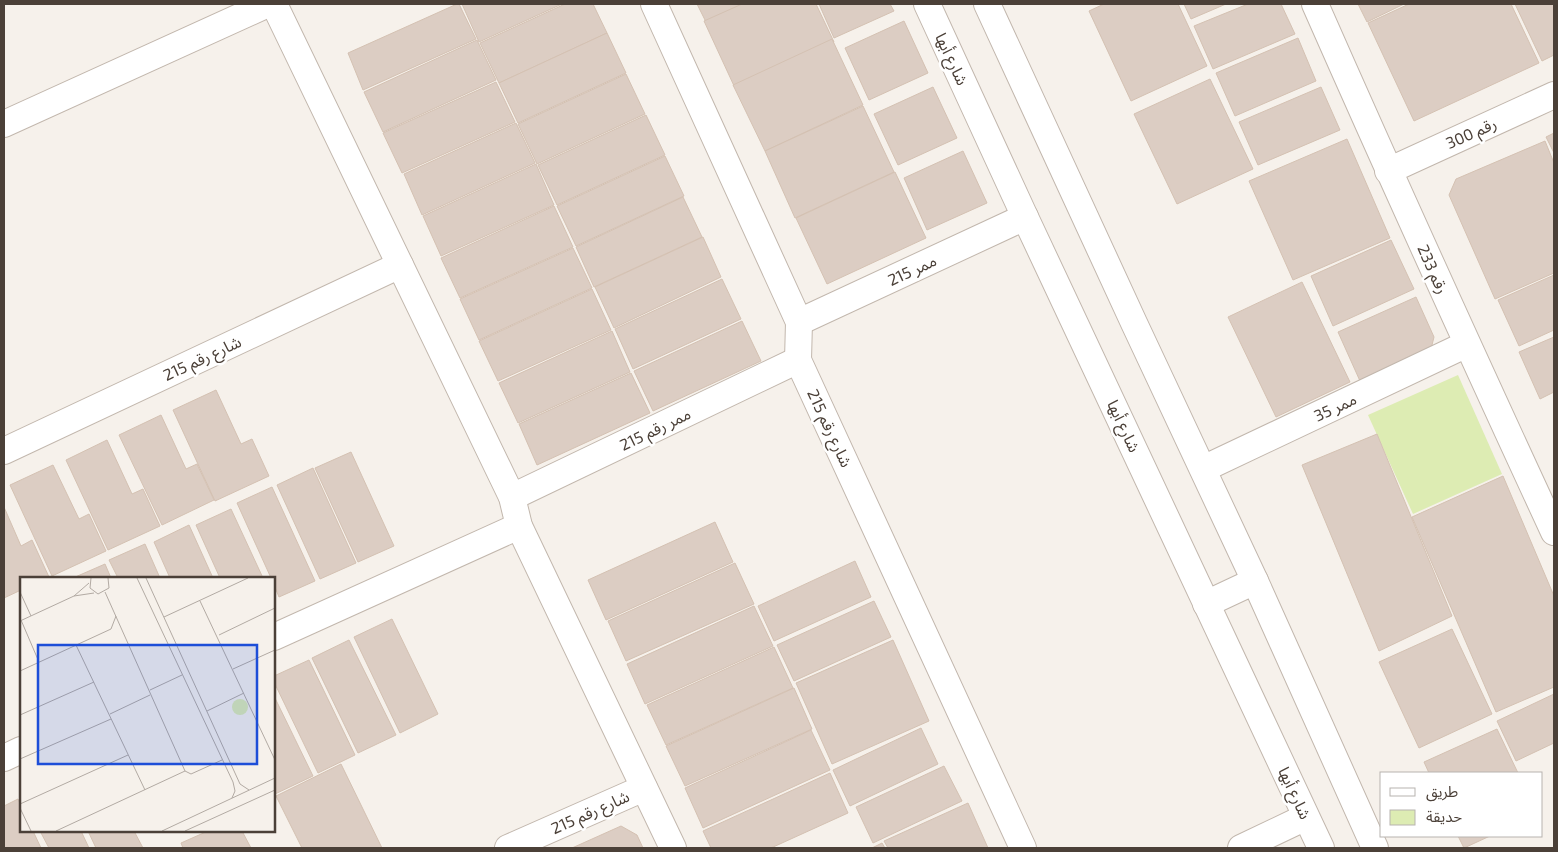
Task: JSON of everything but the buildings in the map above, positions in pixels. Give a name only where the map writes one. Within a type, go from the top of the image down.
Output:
[{"type":"street","points":[[6,116],[268,4]]},
{"type":"street","name":"شارع رقم 215","points":[[274,4],[512,497],[519,526],[673,848]]},
{"type":"street","name":"شارع رقم 215","points":[[654,4],[799,322],[798,360],[1023,848]]},
{"type":"street","name":"شارع أبها","points":[[927,4],[1321,848]]},
{"type":"street","points":[[987,4],[1255,581],[1374,848]]},
{"type":"street","name":"رقم 233","points":[[1315,4],[1388,171],[1554,532]]},
{"type":"street","name":"رقم 300","points":[[1388,171],[1554,95]]},
{"type":"street","name":"ممر 215","points":[[799,322],[1025,217]]},
{"type":"street","name":"شارع رقم 215","points":[[4,451],[400,265]]},
{"type":"street","name":"ممر 35","points":[[1203,469],[1467,344]]},
{"type":"street","name":"ممر رقم 215","points":[[512,497],[798,360]]},
{"type":"street","points":[[275,636],[519,526]]},
{"type":"street","points":[[1206,604],[1255,581]]},
{"type":"street","points":[[4,758],[20,750]]},
{"type":"street","name":"شارع رقم 215","points":[[508,848],[644,788]]},
{"type":"street","points":[[1241,848],[1306,817]]},
{"type":"green space","points":[[1458,375],[1502,474],[1413,514],[1368,415]]}]
